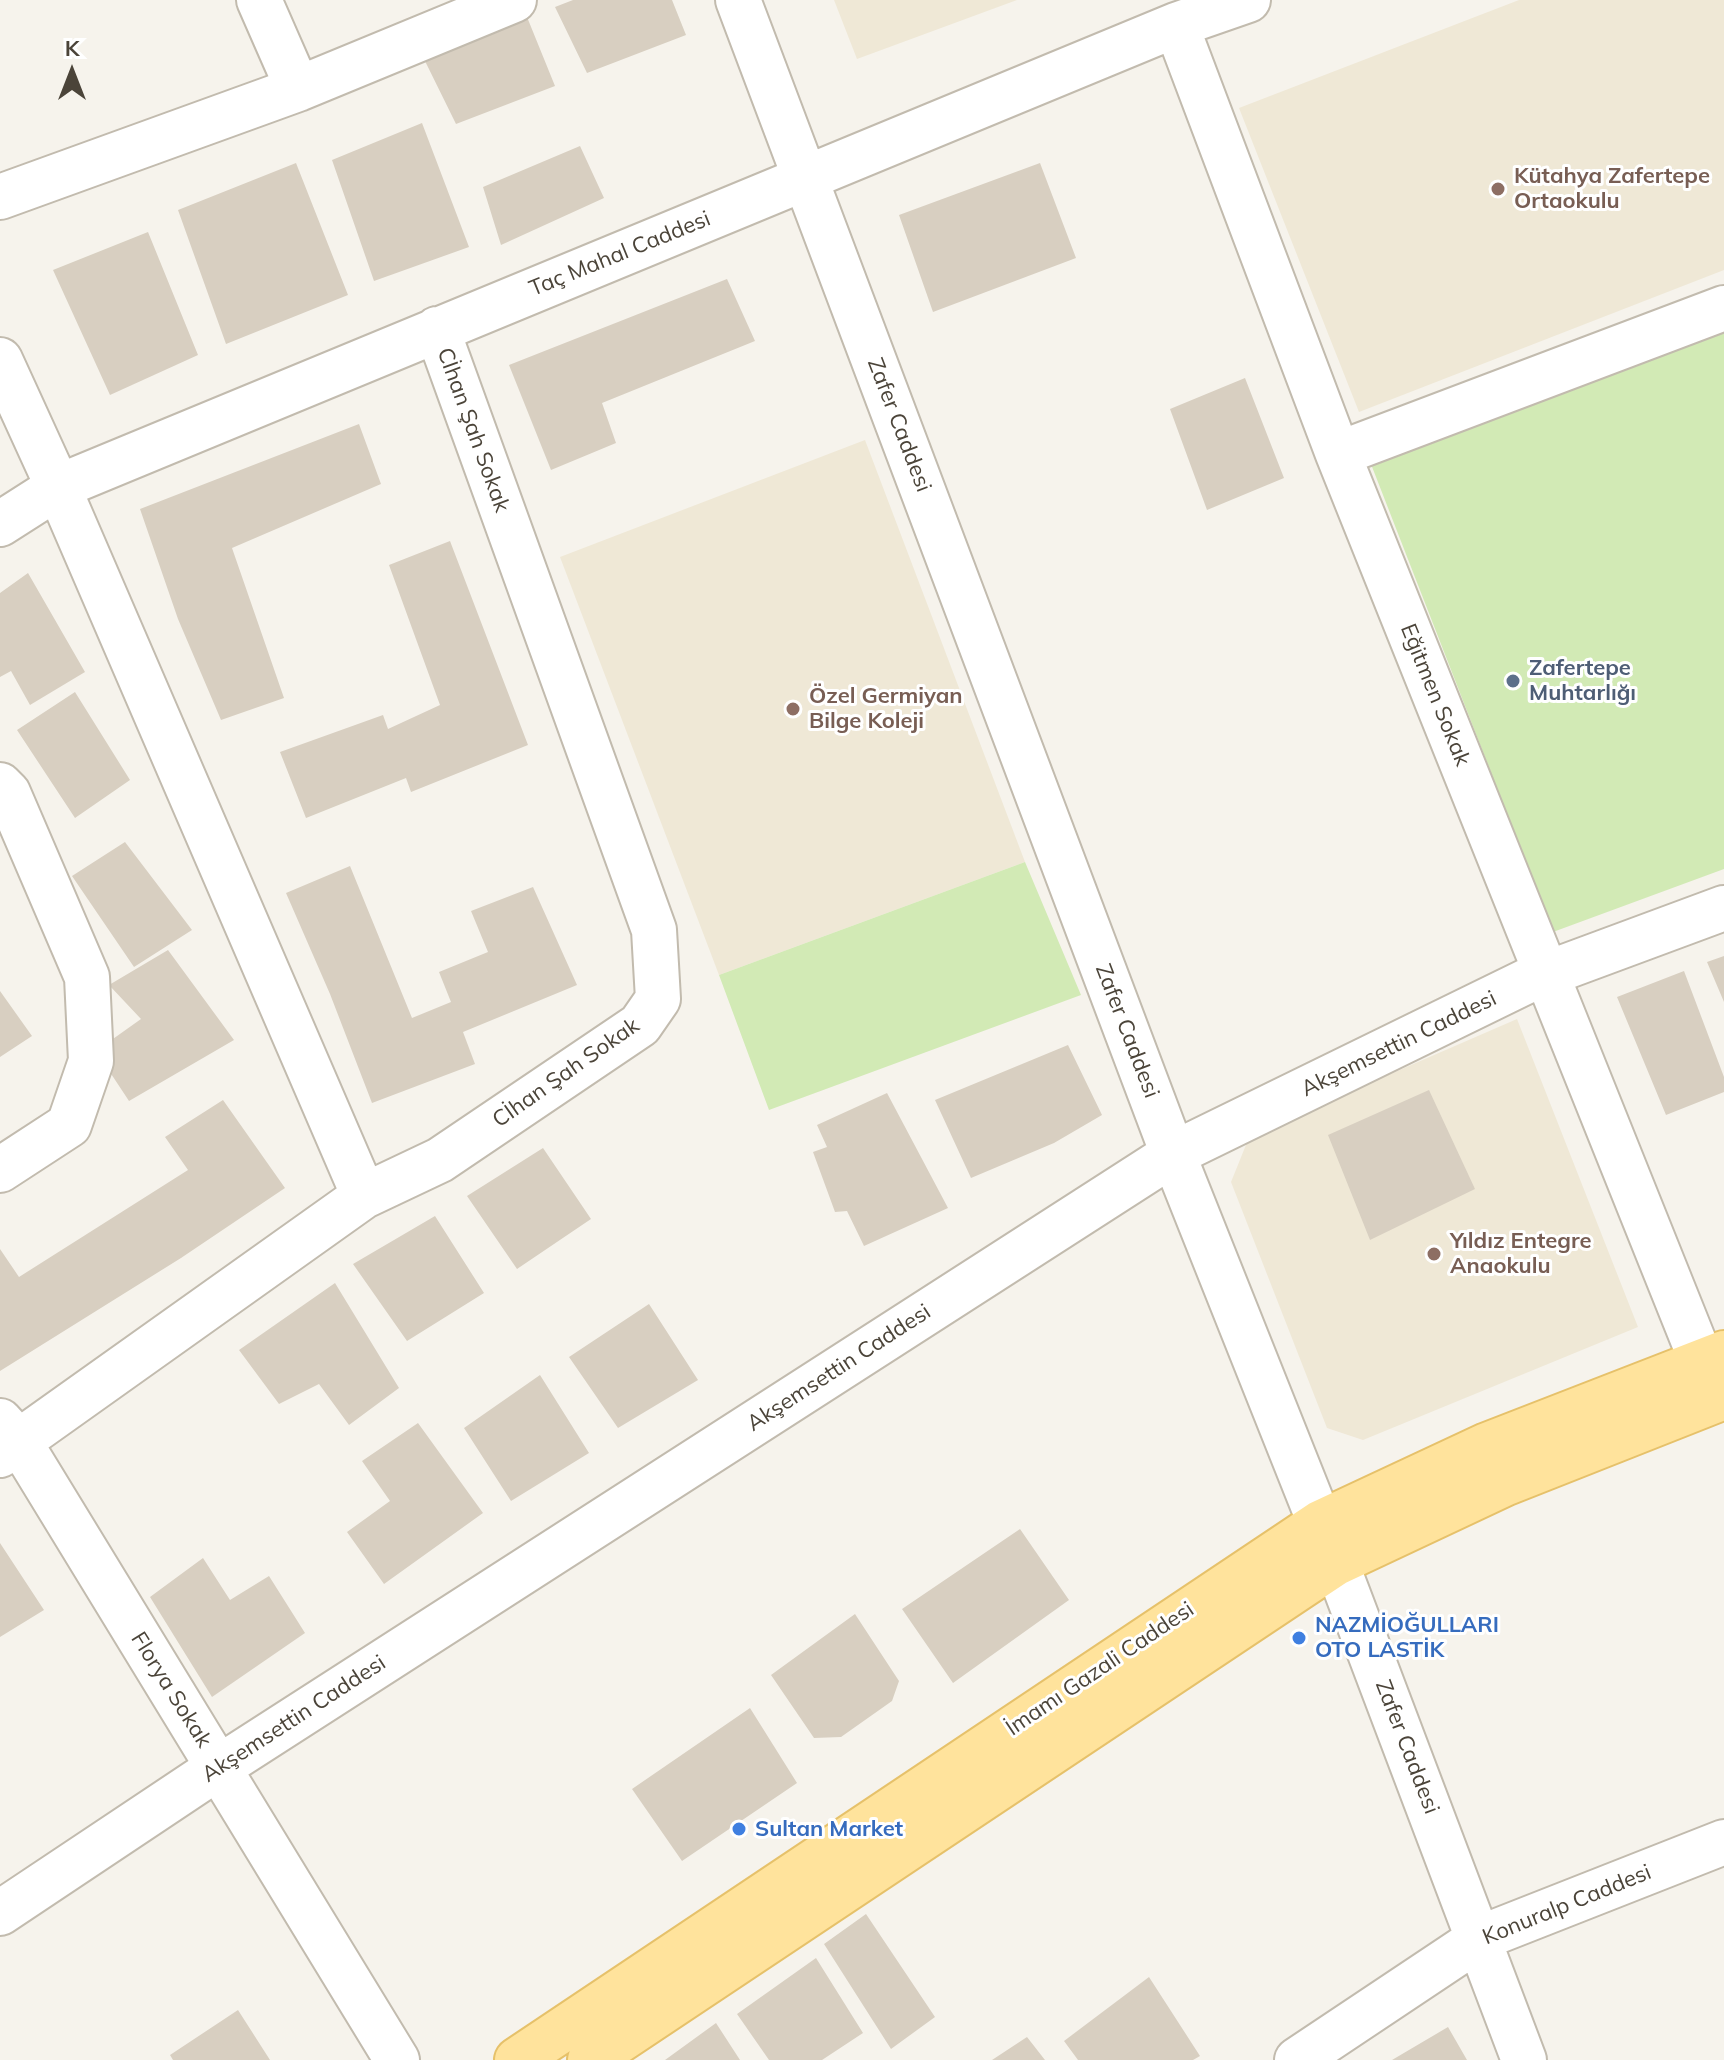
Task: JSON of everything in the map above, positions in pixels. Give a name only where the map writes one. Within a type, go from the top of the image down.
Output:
[{"type":"main road","name":"İmamı Gazali Caddesi","points":[[517,2060],[1320,1523],[1487,1445],[1717,1371]]},
{"type":"main road","name":"İmamı Gazali Caddesi","points":[[590,2060],[1336,1563],[1504,1484],[1717,1371]]},
{"type":"street","points":[[259,0],[298,89]]},
{"type":"street","points":[[0,197],[298,89],[514,0]]},
{"type":"street","name":"Zafer Caddesi","points":[[738,0],[1173,1154],[1336,1563],[1524,2060]]},
{"type":"street","name":"Taç Mahal Caddesi","points":[[0,524],[58,487],[1176,25],[1248,0]]},
{"type":"street","name":"Eğitmen Sokak","points":[[1176,25],[1338,454],[1547,974],[1717,1371]]},
{"type":"street","points":[[1338,454],[1724,308]]},
{"type":"street","name":"Cİhan Şah Sokak","points":[[7,1439],[364,1196],[440,1160],[640,1025],[658,999],[654,930],[437,329]]},
{"type":"street","points":[[0,360],[58,487],[364,1196]]},
{"type":"street","points":[[0,785],[8,793],[87,977],[91,1061],[69,1125],[0,1170]]},
{"type":"street","name":"Akşemsettin Caddesi","points":[[0,1913],[219,1768],[1173,1154],[1547,974],[1724,908]]},
{"type":"street","name":"Florya Sokak","points":[[7,1439],[219,1768],[397,2060]]},
{"type":"street","name":"Konuralp Caddesi","points":[[1297,2060],[1480,1938],[1724,1842]]},
{"type":"shaded area","points":[[834,0],[1017,0],[857,59]]},
{"type":"shaded area","name":"Kütahya Zafertepe Ortaokulu","points":[[1519,0],[1724,0],[1724,270],[1359,412],[1239,108]]},
{"type":"shaded area","name":"Özel Germiyan Bilge Koleji","points":[[865,440],[1025,862],[719,975],[560,557]]},
{"type":"shaded area","name":"Yıldız Entegre Anaokulu","points":[[1517,1019],[1638,1327],[1363,1440],[1327,1428],[1231,1182],[1250,1135]]},
{"type":"green space","points":[[1724,326],[1724,869],[1553,932],[1369,459]]},
{"type":"green space","points":[[1025,862],[1081,995],[769,1110],[719,975]]},
{"type":"building","points":[[573,0],[672,0],[686,35],[587,73],[555,7]]},
{"type":"building","points":[[527,17],[555,86],[456,124],[424,59]]},
{"type":"building","points":[[422,123],[469,247],[374,281],[332,160]]},
{"type":"building","points":[[580,146],[604,198],[501,245],[483,187]]},
{"type":"building","points":[[296,163],[348,295],[226,344],[178,210]]},
{"type":"building","points":[[1040,163],[1076,258],[933,312],[899,215]]},
{"type":"building","points":[[148,232],[198,355],[110,395],[53,270]]},
{"type":"building","points":[[727,279],[755,341],[602,403],[616,443],[551,470],[509,365]]},
{"type":"building","points":[[1245,378],[1284,478],[1207,510],[1170,409]]},
{"type":"building","points":[[359,424],[381,484],[232,548],[284,698],[221,720],[178,619],[140,509]]},
{"type":"building","points":[[450,541],[528,745],[411,792],[406,778],[306,818],[280,752],[383,715],[388,729],[440,705],[389,565]]},
{"type":"building","points":[[28,573],[85,672],[30,705],[11,671],[0,677],[0,593]]},
{"type":"building","points":[[75,692],[130,780],[75,818],[17,730]]},
{"type":"building","points":[[125,842],[192,930],[134,967],[72,876]]},
{"type":"building","points":[[350,866],[412,1018],[451,1002],[439,972],[488,952],[471,911],[533,887],[577,985],[463,1032],[475,1064],[372,1103],[330,994],[286,893]]},
{"type":"building","points":[[168,950],[234,1040],[129,1101],[96,1051],[141,1019],[109,985]]},
{"type":"building","points":[[1724,956],[1724,1002],[1707,962]]},
{"type":"building","points":[[1684,971],[1724,1077],[1724,1092],[1666,1115],[1617,997]]},
{"type":"building","points":[[0,991],[32,1036],[0,1057]]},
{"type":"building","points":[[1068,1045],[1102,1115],[1054,1143],[971,1178],[935,1100]]},
{"type":"building","points":[[1429,1090],[1475,1189],[1370,1240],[1328,1135]]},
{"type":"building","points":[[887,1093],[948,1208],[864,1246],[847,1211],[835,1212],[813,1152],[827,1147],[817,1125]]},
{"type":"building","points":[[223,1100],[285,1188],[181,1258],[0,1371],[0,1249],[19,1277],[188,1170],[165,1137]]},
{"type":"building","points":[[543,1148],[591,1219],[517,1269],[467,1196]]},
{"type":"building","points":[[435,1216],[484,1293],[407,1341],[353,1264]]},
{"type":"building","points":[[335,1283],[399,1388],[349,1425],[319,1384],[279,1404],[239,1350]]},
{"type":"building","points":[[649,1304],[698,1380],[618,1428],[569,1357]]},
{"type":"building","points":[[540,1375],[589,1453],[511,1501],[464,1428]]},
{"type":"building","points":[[418,1423],[483,1513],[384,1584],[347,1532],[390,1501],[362,1461]]},
{"type":"building","points":[[1020,1529],[1069,1600],[953,1683],[902,1609]]},
{"type":"building","points":[[0,1543],[44,1610],[0,1637]]},
{"type":"building","points":[[203,1558],[230,1600],[269,1576],[305,1633],[212,1697],[150,1597]]},
{"type":"building","points":[[855,1614],[899,1681],[892,1701],[841,1737],[814,1738],[771,1675]]},
{"type":"building","points":[[750,1708],[797,1783],[682,1861],[632,1789]]},
{"type":"building","points":[[866,1914],[935,2017],[891,2049],[824,1944]]},
{"type":"building","points":[[816,1958],[863,2033],[822,2060],[769,2060],[737,2014]]},
{"type":"building","points":[[1149,1977],[1200,2056],[1193,2060],[1078,2060],[1064,2041]]},
{"type":"building","points":[[238,2010],[270,2060],[173,2060],[170,2055]]},
{"type":"building","points":[[716,2023],[740,2060],[665,2060]]},
{"type":"building","points":[[1448,2027],[1467,2060],[1392,2060]]},
{"type":"building","points":[[1027,2037],[1045,2060],[992,2060]]},
{"type":"place","name":"Kütahya Zafertepe Ortaokulu","points":[[1498,189]]},
{"type":"place","name":"Zafertepe Muhtarlığı","points":[[1513,681]]},
{"type":"place","name":"Özel Germiyan Bilge Koleji","points":[[793,709]]},
{"type":"place","name":"Yıldız Entegre Anaokulu","points":[[1434,1254]]},
{"type":"place","name":"NAZMİOĞULLARI OTO LASTİK","points":[[1299,1638]]},
{"type":"place","name":"Sultan Market","points":[[739,1829]]}]
